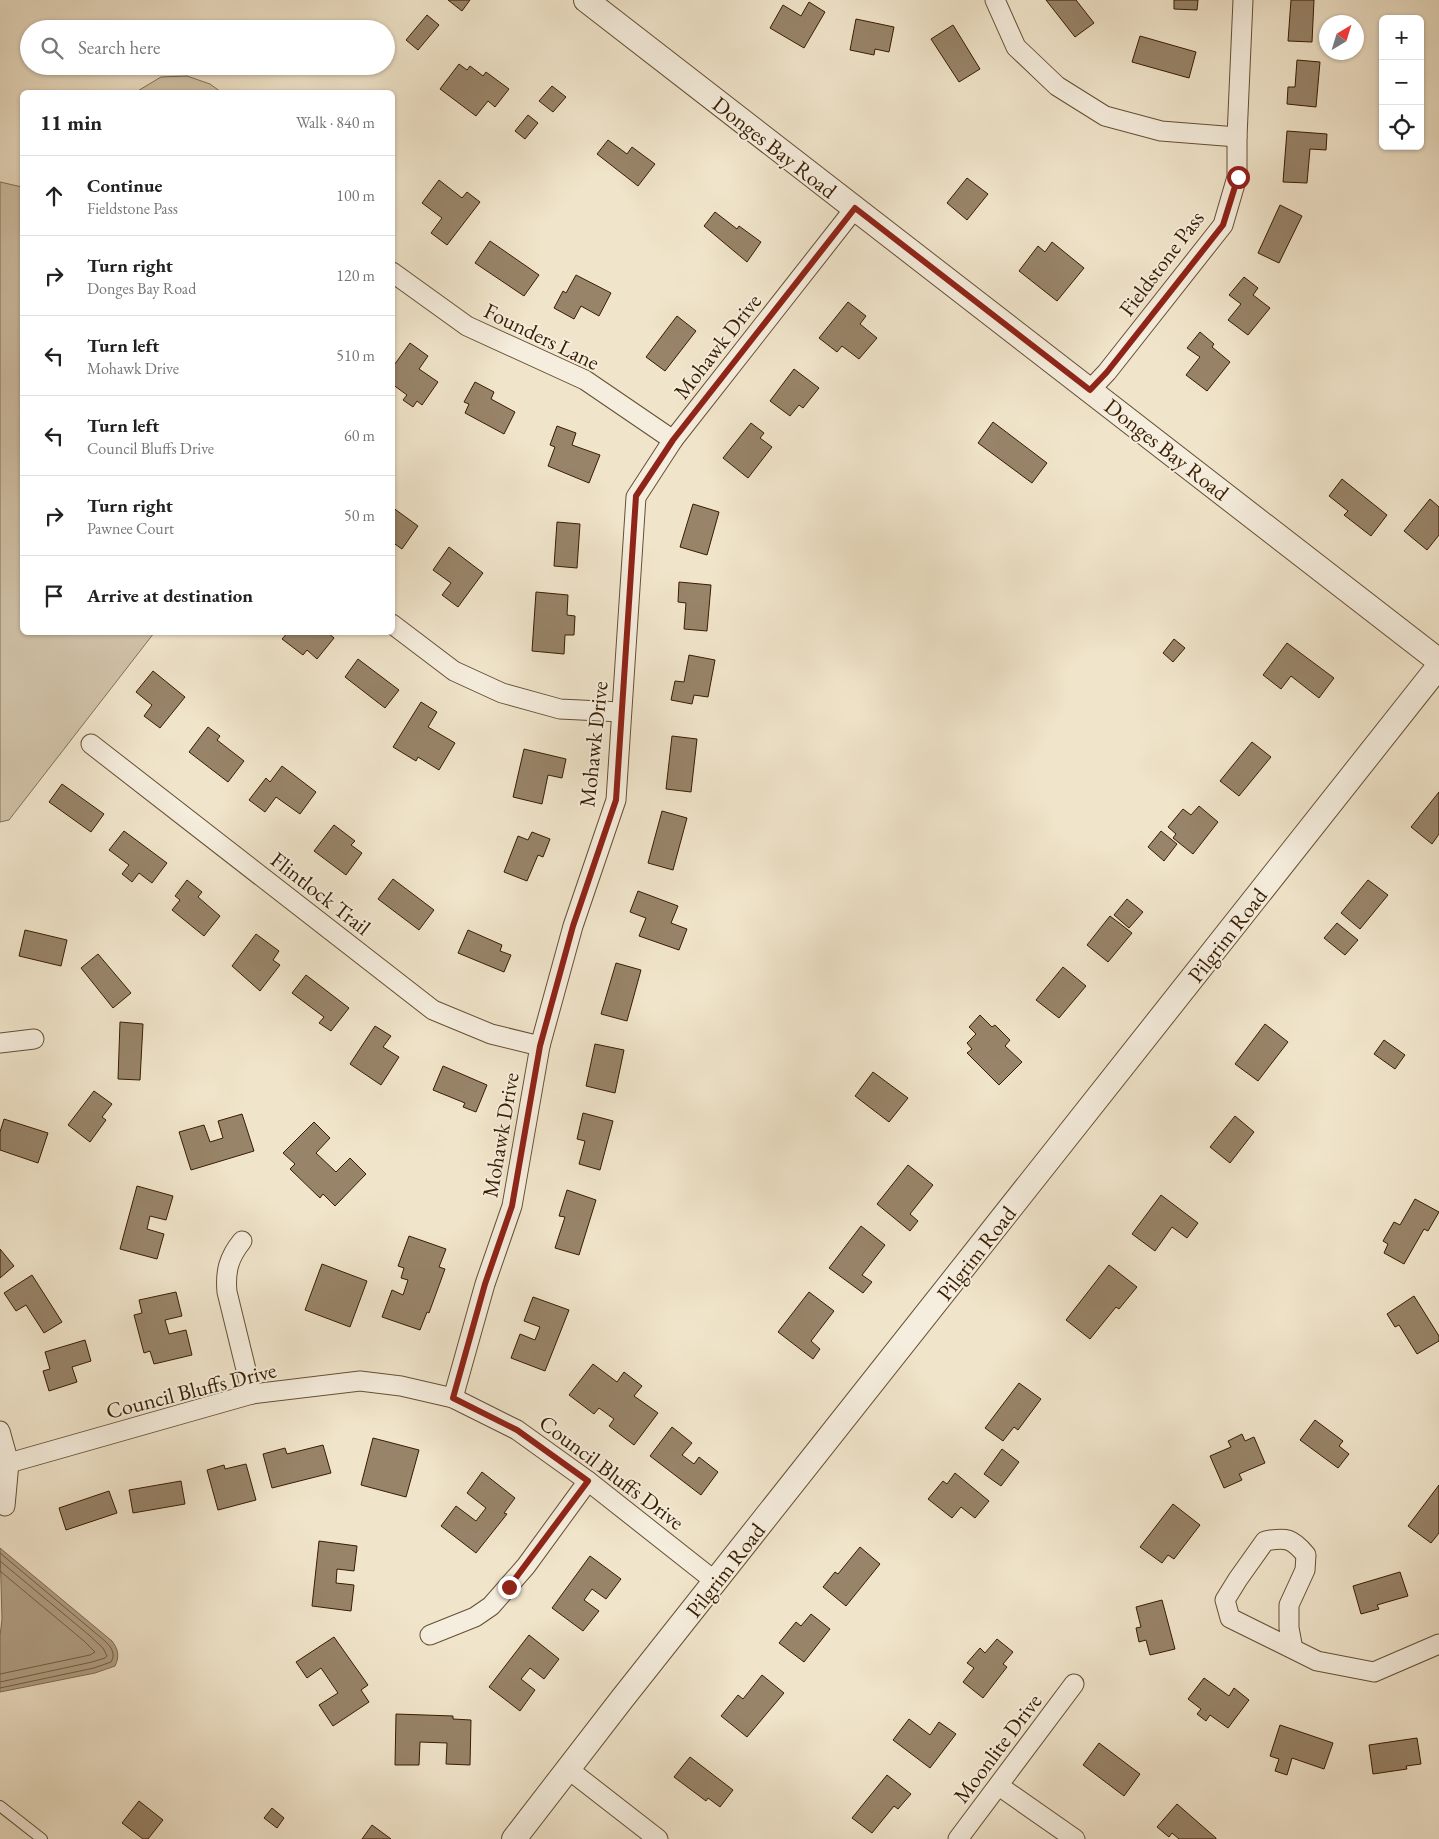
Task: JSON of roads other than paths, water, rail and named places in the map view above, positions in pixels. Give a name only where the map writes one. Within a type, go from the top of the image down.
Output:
[{"type":"street","name":"Donges Bay Road","points":[[586,0],[1439,660]]},
{"type":"street","points":[[995,0],[1016,47],[1056,86],[1105,116],[1161,131],[1237,137]]},
{"type":"street","name":"Fieldstone Pass","points":[[1090,390],[1107,372],[1223,225],[1238,177],[1237,137],[1243,0]]},
{"type":"street","name":"Mohawk Drive","points":[[453,1398],[485,1284],[512,1206],[540,1046],[573,926],[616,800],[636,496],[673,440],[855,208]]},
{"type":"street","name":"Founders Lane","points":[[395,274],[467,326],[585,380],[673,440]]},
{"type":"street","points":[[395,626],[454,671],[502,693],[560,709],[621,712]]},
{"type":"street","name":"Pilgrim Road","points":[[514,1839],[1439,666]]},
{"type":"street","name":"Flintlock Trail","points":[[90,744],[433,1010],[491,1034],[540,1046]]},
{"type":"street","points":[[0,1043],[34,1039]]},
{"type":"street","points":[[242,1241],[229,1262],[226,1281],[252,1394]]},
{"type":"street","name":"Council Bluffs Drive","points":[[10,1463],[252,1394],[360,1381],[401,1386],[453,1398],[517,1430],[588,1481],[716,1582]]},
{"type":"street","points":[[0,1431],[10,1463],[5,1506]]},
{"type":"street","points":[[430,1635],[475,1617],[491,1606],[526,1566],[588,1481]]},
{"type":"street","points":[[1293,1649],[1289,1628],[1289,1605],[1305,1570],[1306,1556],[1295,1543],[1281,1538],[1264,1541],[1225,1600],[1230,1618],[1317,1661],[1374,1672],[1439,1644]]},
{"type":"street","name":"Moonlite Drive","points":[[958,1839],[1074,1684]]},
{"type":"street","points":[[568,1769],[658,1839]]},
{"type":"street","points":[[999,1786],[1074,1839]]},
{"type":"lane","points":[[0,1806],[42,1839]]},
{"type":"water","points":[[0,1548],[112,1641],[118,1653],[115,1666],[95,1673],[0,1692],[0,1636],[2,1619]]}]
